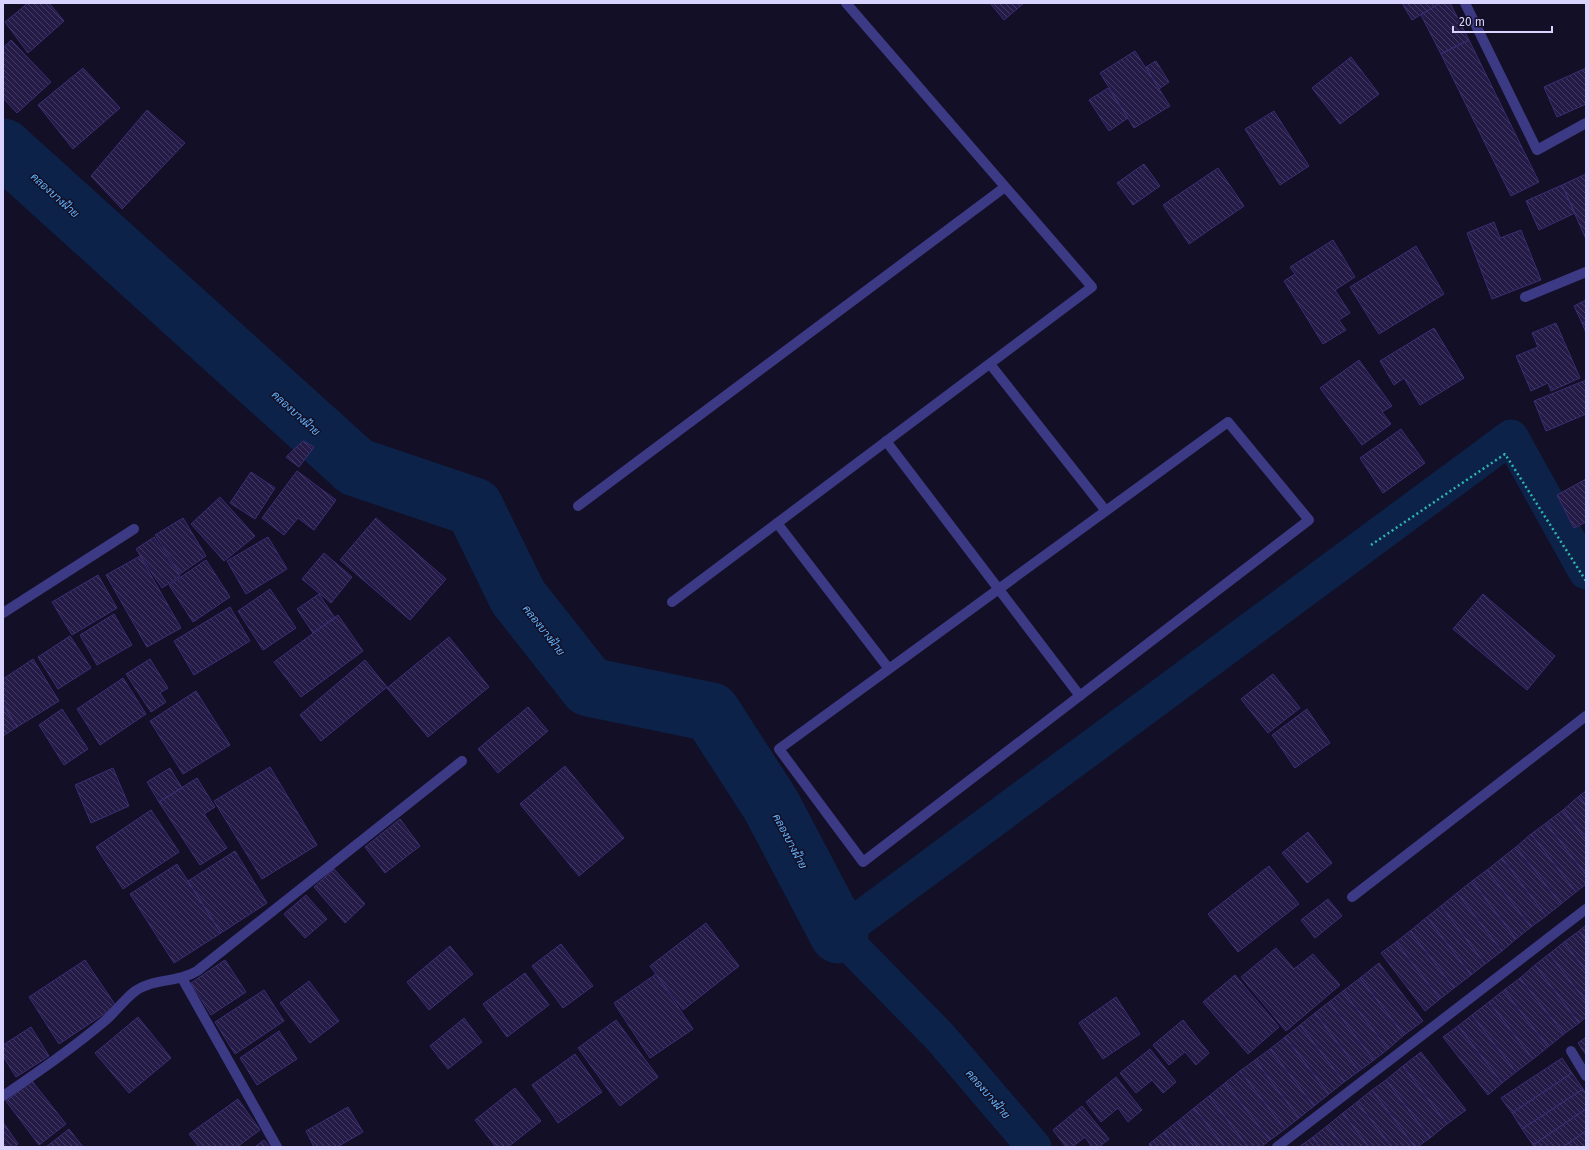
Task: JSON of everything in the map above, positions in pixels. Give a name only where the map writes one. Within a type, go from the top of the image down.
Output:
[{"type":"street","points":[[672,602],[1092,287],[846,3]]},
{"type":"street","points":[[1465,3],[1537,150],[1586,123]]},
{"type":"street","points":[[578,506],[1005,187]]},
{"type":"street","points":[[1525,297],[1586,272]]},
{"type":"street","points":[[990,364],[1106,511]]},
{"type":"street","points":[[1228,422],[1309,520],[863,862],[779,749],[1106,511],[1228,422]]},
{"type":"street","points":[[886,441],[1080,696]]},
{"type":"street","points":[[777,523],[889,669]]},
{"type":"street","points":[[3,613],[134,529]]},
{"type":"street","points":[[1352,897],[1586,716]]},
{"type":"street","points":[[3,1096],[60,1056],[107,1019],[134,991],[154,983],[182,978],[198,971],[462,761]]},
{"type":"street","points":[[1277,1147],[1586,909]]},
{"type":"street","points":[[182,978],[277,1147]]},
{"type":"street","points":[[1570,1051],[1586,1076]]},
{"type":"path","points":[[1371,544],[1505,454],[1586,582]]},
{"type":"building","points":[[28,3],[49,3],[64,21],[28,53],[5,22]]},
{"type":"building","points":[[990,3],[1024,3],[1004,20]]},
{"type":"building","points":[[1402,3],[1440,3],[1412,20]]},
{"type":"building","points":[[1440,3],[1450,3],[1469,40],[1441,54],[1421,15]]},
{"type":"building","points":[[11,40],[51,82],[17,113],[3,98],[3,48]]},
{"type":"building","points":[[1469,40],[1539,182],[1511,196],[1441,54]]},
{"type":"building","points":[[1135,51],[1170,106],[1134,128],[1100,73]]},
{"type":"building","points":[[1351,57],[1379,94],[1340,124],[1312,88]]},
{"type":"building","points":[[1156,61],[1169,82],[1159,89],[1146,67]]},
{"type":"building","points":[[83,68],[120,108],[73,149],[38,105]]},
{"type":"building","points":[[1586,68],[1586,104],[1557,117],[1544,87]]},
{"type":"building","points":[[1108,88],[1128,118],[1109,131],[1089,100]]},
{"type":"building","points":[[147,110],[185,143],[122,209],[91,176]]},
{"type":"building","points":[[1274,111],[1309,166],[1280,185],[1245,129]]},
{"type":"building","points":[[1144,164],[1160,186],[1133,205],[1117,183]]},
{"type":"building","points":[[1218,168],[1244,206],[1189,244],[1163,205]]},
{"type":"building","points":[[1586,174],[1586,239],[1562,185]]},
{"type":"building","points":[[1562,185],[1575,213],[1539,230],[1526,201]]},
{"type":"building","points":[[1494,222],[1500,238],[1521,230],[1541,280],[1492,299],[1467,233]]},
{"type":"building","points":[[1333,240],[1355,277],[1335,290],[1350,313],[1339,320],[1346,330],[1323,344],[1284,281],[1295,274],[1290,267]]},
{"type":"building","points":[[1416,246],[1444,294],[1379,334],[1350,287]]},
{"type":"building","points":[[1586,300],[1586,322],[1582,323],[1574,306]]},
{"type":"building","points":[[1586,322],[1586,333],[1582,323]]},
{"type":"building","points":[[1556,323],[1580,378],[1551,391],[1548,383],[1531,391],[1516,356],[1538,347],[1532,333]]},
{"type":"building","points":[[1434,328],[1464,378],[1420,405],[1404,378],[1394,385],[1380,361]]},
{"type":"building","points":[[1359,360],[1392,406],[1382,412],[1391,424],[1362,445],[1320,388]]},
{"type":"building","points":[[1586,380],[1586,414],[1546,431],[1534,401]]},
{"type":"building","points":[[1401,429],[1425,463],[1383,493],[1360,458]]},
{"type":"building","points":[[303,441],[314,447],[299,467],[286,457]]},
{"type":"building","points":[[297,471],[336,500],[314,530],[298,518],[284,535],[262,518]]},
{"type":"building","points":[[251,472],[275,488],[255,519],[230,503]]},
{"type":"building","points":[[1586,479],[1586,522],[1574,528],[1557,495]]},
{"type":"building","points":[[220,497],[255,536],[224,561],[191,524]]},
{"type":"building","points":[[183,518],[206,556],[180,574],[155,535]]},
{"type":"building","points":[[376,518],[446,579],[410,620],[340,560]]},
{"type":"building","points":[[154,537],[180,576],[162,588],[136,549]]},
{"type":"building","points":[[268,537],[287,569],[246,594],[227,561]]},
{"type":"building","points":[[324,553],[352,577],[331,603],[302,579]]},
{"type":"building","points":[[140,556],[181,628],[147,647],[106,575]]},
{"type":"building","points":[[206,560],[230,597],[193,622],[169,585]]},
{"type":"building","points":[[98,575],[117,608],[72,635],[52,602]]},
{"type":"building","points":[[270,589],[296,628],[263,650],[238,611]]},
{"type":"building","points":[[319,594],[335,618],[313,633],[297,609]]},
{"type":"building","points":[[1483,594],[1555,656],[1527,690],[1453,629]]},
{"type":"building","points":[[230,607],[250,641],[194,675],[174,641]]},
{"type":"building","points":[[114,614],[132,645],[97,665],[80,635]]},
{"type":"building","points":[[338,615],[363,651],[301,697],[274,662]]},
{"type":"building","points":[[70,636],[91,668],[58,689],[38,657]]},
{"type":"building","points":[[449,637],[489,687],[428,737],[387,688]]},
{"type":"building","points":[[33,659],[59,701],[17,727],[3,704],[3,679]]},
{"type":"building","points":[[150,659],[168,688],[160,693],[166,702],[151,712],[126,674]]},
{"type":"building","points":[[365,660],[387,687],[321,741],[300,715]]},
{"type":"building","points":[[1273,674],[1300,708],[1268,733],[1241,699]]},
{"type":"building","points":[[123,678],[146,714],[100,745],[77,709]]},
{"type":"building","points":[[196,691],[230,745],[183,774],[150,721]]},
{"type":"building","points":[[3,704],[17,727],[3,736]]},
{"type":"building","points":[[528,707],[548,731],[498,773],[478,749]]},
{"type":"building","points":[[62,709],[88,749],[64,765],[39,725]]},
{"type":"building","points":[[1307,709],[1330,743],[1295,768],[1272,735]]},
{"type":"building","points":[[565,766],[624,838],[579,876],[520,804]]},
{"type":"building","points":[[270,767],[317,845],[262,879],[214,801]]},
{"type":"building","points":[[113,768],[129,806],[91,823],[75,785]]},
{"type":"building","points":[[170,768],[182,788],[159,802],[147,782]]},
{"type":"building","points":[[197,778],[215,807],[204,814],[227,848],[200,865],[159,802]]},
{"type":"building","points":[[1586,791],[1586,805],[1579,796]]},
{"type":"building","points":[[1579,796],[1586,805],[1586,840],[1563,810]]},
{"type":"building","points":[[151,810],[179,852],[123,889],[96,847]]},
{"type":"building","points":[[1563,810],[1586,840],[1586,875],[1546,823]]},
{"type":"building","points":[[400,819],[420,846],[385,873],[365,847]]},
{"type":"building","points":[[1546,823],[1586,875],[1586,884],[1576,892],[1531,834]]},
{"type":"building","points":[[1308,832],[1332,863],[1307,883],[1282,853]]},
{"type":"building","points":[[1531,834],[1576,892],[1561,904],[1516,847]]},
{"type":"building","points":[[1516,847],[1561,904],[1546,916],[1502,858]]},
{"type":"building","points":[[235,851],[267,903],[221,933],[188,881]]},
{"type":"building","points":[[1502,858],[1546,916],[1531,927],[1487,870]]},
{"type":"building","points":[[177,864],[221,933],[174,963],[130,894]]},
{"type":"building","points":[[1269,866],[1299,904],[1238,952],[1208,914]]},
{"type":"building","points":[[334,869],[365,904],[345,923],[314,887]]},
{"type":"building","points":[[1487,870],[1531,927],[1516,939],[1472,881]]},
{"type":"building","points":[[1472,881],[1516,939],[1502,951],[1457,893]]},
{"type":"building","points":[[1457,893],[1502,951],[1485,964],[1441,906]]},
{"type":"building","points":[[306,895],[327,919],[305,938],[284,914]]},
{"type":"building","points":[[1328,899],[1342,916],[1315,938],[1301,920]]},
{"type":"building","points":[[1441,906],[1485,964],[1471,975],[1427,917]]},
{"type":"building","points":[[1427,917],[1471,975],[1454,988],[1410,931]]},
{"type":"building","points":[[706,923],[739,966],[683,1010],[650,966]]},
{"type":"building","points":[[1586,925],[1586,940],[1579,931]]},
{"type":"building","points":[[1410,931],[1454,988],[1440,999],[1396,942]]},
{"type":"building","points":[[1579,931],[1586,940],[1586,971],[1564,942]]},
{"type":"building","points":[[1396,942],[1440,999],[1425,1011],[1381,953]]},
{"type":"building","points":[[1564,942],[1586,971],[1586,1001],[1549,954]]},
{"type":"building","points":[[561,944],[593,986],[563,1008],[532,966]]},
{"type":"building","points":[[450,946],[473,974],[429,1010],[407,982]]},
{"type":"building","points":[[1276,948],[1294,969],[1313,954],[1340,985],[1286,1031],[1241,977]]},
{"type":"building","points":[[1549,954],[1586,1001],[1586,1017],[1579,1023],[1535,965]]},
{"type":"building","points":[[85,960],[116,1006],[59,1044],[29,997]]},
{"type":"building","points":[[225,960],[246,992],[211,1015],[191,983]]},
{"type":"building","points":[[1379,963],[1423,1021],[1404,1035],[1360,978]]},
{"type":"building","points":[[1535,965],[1579,1023],[1564,1034],[1520,978]]},
{"type":"building","points":[[525,973],[549,1005],[507,1037],[483,1004]]},
{"type":"building","points":[[656,974],[693,1029],[650,1058],[614,1003]]},
{"type":"building","points":[[1235,975],[1279,1027],[1248,1054],[1203,1002]]},
{"type":"building","points":[[1360,978],[1404,1035],[1388,1049],[1343,991]]},
{"type":"building","points":[[1520,978],[1564,1034],[1548,1047],[1504,990]]},
{"type":"building","points":[[309,981],[339,1021],[310,1043],[280,1003]]},
{"type":"building","points":[[264,990],[284,1021],[235,1054],[215,1022]]},
{"type":"building","points":[[1504,990],[1548,1047],[1533,1059],[1489,1002]]},
{"type":"building","points":[[1343,991],[1388,1049],[1374,1060],[1329,1002]]},
{"type":"building","points":[[1116,997],[1140,1034],[1103,1059],[1079,1023]]},
{"type":"building","points":[[1329,1002],[1374,1060],[1359,1071],[1315,1013]]},
{"type":"building","points":[[1489,1002],[1533,1059],[1516,1072],[1472,1015]]},
{"type":"building","points":[[1315,1013],[1359,1071],[1344,1082],[1300,1025]]},
{"type":"building","points":[[1472,1015],[1516,1072],[1502,1083],[1458,1026]]},
{"type":"building","points":[[138,1017],[171,1058],[129,1093],[95,1053]]},
{"type":"building","points":[[464,1018],[482,1042],[448,1069],[430,1046]]},
{"type":"building","points":[[616,1020],[658,1077],[620,1106],[578,1048]]},
{"type":"building","points":[[1183,1020],[1209,1053],[1196,1065],[1185,1052],[1169,1065],[1153,1045]]},
{"type":"building","points":[[1300,1025],[1344,1082],[1329,1094],[1285,1037]]},
{"type":"building","points":[[1458,1026],[1502,1083],[1488,1095],[1443,1037]]},
{"type":"building","points":[[31,1027],[49,1056],[16,1077],[3,1056],[3,1045]]},
{"type":"building","points":[[279,1031],[297,1059],[257,1085],[240,1058]]},
{"type":"building","points":[[1285,1037],[1329,1094],[1314,1106],[1270,1049]]},
{"type":"building","points":[[1586,1037],[1586,1055],[1578,1043]]},
{"type":"building","points":[[1150,1049],[1176,1082],[1163,1093],[1152,1080],[1136,1093],[1120,1073]]},
{"type":"building","points":[[1270,1049],[1314,1106],[1299,1118],[1255,1060]]},
{"type":"building","points":[[1421,1052],[1466,1110],[1447,1124],[1403,1066]]},
{"type":"building","points":[[575,1054],[602,1092],[558,1123],[532,1085]]},
{"type":"building","points":[[1562,1058],[1572,1073],[1512,1113],[1501,1098]]},
{"type":"building","points":[[1255,1060],[1299,1118],[1285,1129],[1240,1071]]},
{"type":"building","points":[[1403,1066],[1447,1124],[1430,1138],[1386,1080]]},
{"type":"building","points":[[1240,1071],[1285,1129],[1270,1140],[1225,1083]]},
{"type":"building","points":[[1572,1073],[1583,1089],[1522,1129],[1512,1113]]},
{"type":"building","points":[[1116,1077],[1142,1110],[1128,1122],[1118,1108],[1101,1122],[1086,1102]]},
{"type":"building","points":[[1386,1080],[1430,1138],[1417,1147],[1415,1147],[1372,1090]]},
{"type":"building","points":[[32,1081],[66,1124],[39,1145],[6,1101]]},
{"type":"building","points":[[1225,1083],[1270,1140],[1261,1147],[1248,1147],[1209,1096]]},
{"type":"building","points":[[515,1088],[541,1121],[508,1147],[496,1147],[475,1120]]},
{"type":"building","points":[[1583,1089],[1586,1094],[1586,1109],[1533,1145],[1522,1129]]},
{"type":"building","points":[[1372,1090],[1415,1147],[1392,1147],[1357,1102]]},
{"type":"building","points":[[1209,1096],[1248,1147],[1225,1147],[1194,1108]]},
{"type":"building","points":[[238,1099],[260,1130],[237,1147],[199,1147],[189,1134]]},
{"type":"building","points":[[1357,1102],[1392,1147],[1369,1147],[1343,1113]]},
{"type":"building","points":[[1082,1106],[1109,1139],[1099,1147],[1092,1147],[1085,1137],[1072,1147],[1066,1147],[1053,1130]]},
{"type":"building","points":[[348,1107],[363,1132],[337,1147],[314,1147],[306,1131]]},
{"type":"building","points":[[1194,1108],[1225,1147],[1198,1147],[1178,1121]]},
{"type":"building","points":[[1586,1109],[1586,1131],[1563,1147],[1534,1147],[1533,1145]]},
{"type":"building","points":[[1343,1113],[1369,1147],[1344,1147],[1327,1126]]},
{"type":"building","points":[[1178,1121],[1198,1147],[1175,1147],[1164,1132]]},
{"type":"building","points":[[3,1122],[18,1144],[14,1147],[3,1147]]},
{"type":"building","points":[[1327,1126],[1344,1147],[1320,1147],[1313,1137]]},
{"type":"building","points":[[69,1129],[83,1147],[46,1147]]},
{"type":"building","points":[[1586,1131],[1586,1147],[1563,1147]]},
{"type":"building","points":[[1164,1132],[1175,1147],[1151,1147],[1149,1144]]},
{"type":"building","points":[[1313,1137],[1320,1147],[1299,1147]]},
{"type":"building","points":[[264,1140],[270,1147],[255,1147]]},
{"type":"waterway","name":"คลองบางฝ้าย","points":[[3,148],[356,467],[474,507],[518,597],[589,687],[711,712],[771,805],[839,934]]},
{"type":"waterway","points":[[1034,1147],[940,1037],[839,934],[1511,437],[1586,572]]}]
